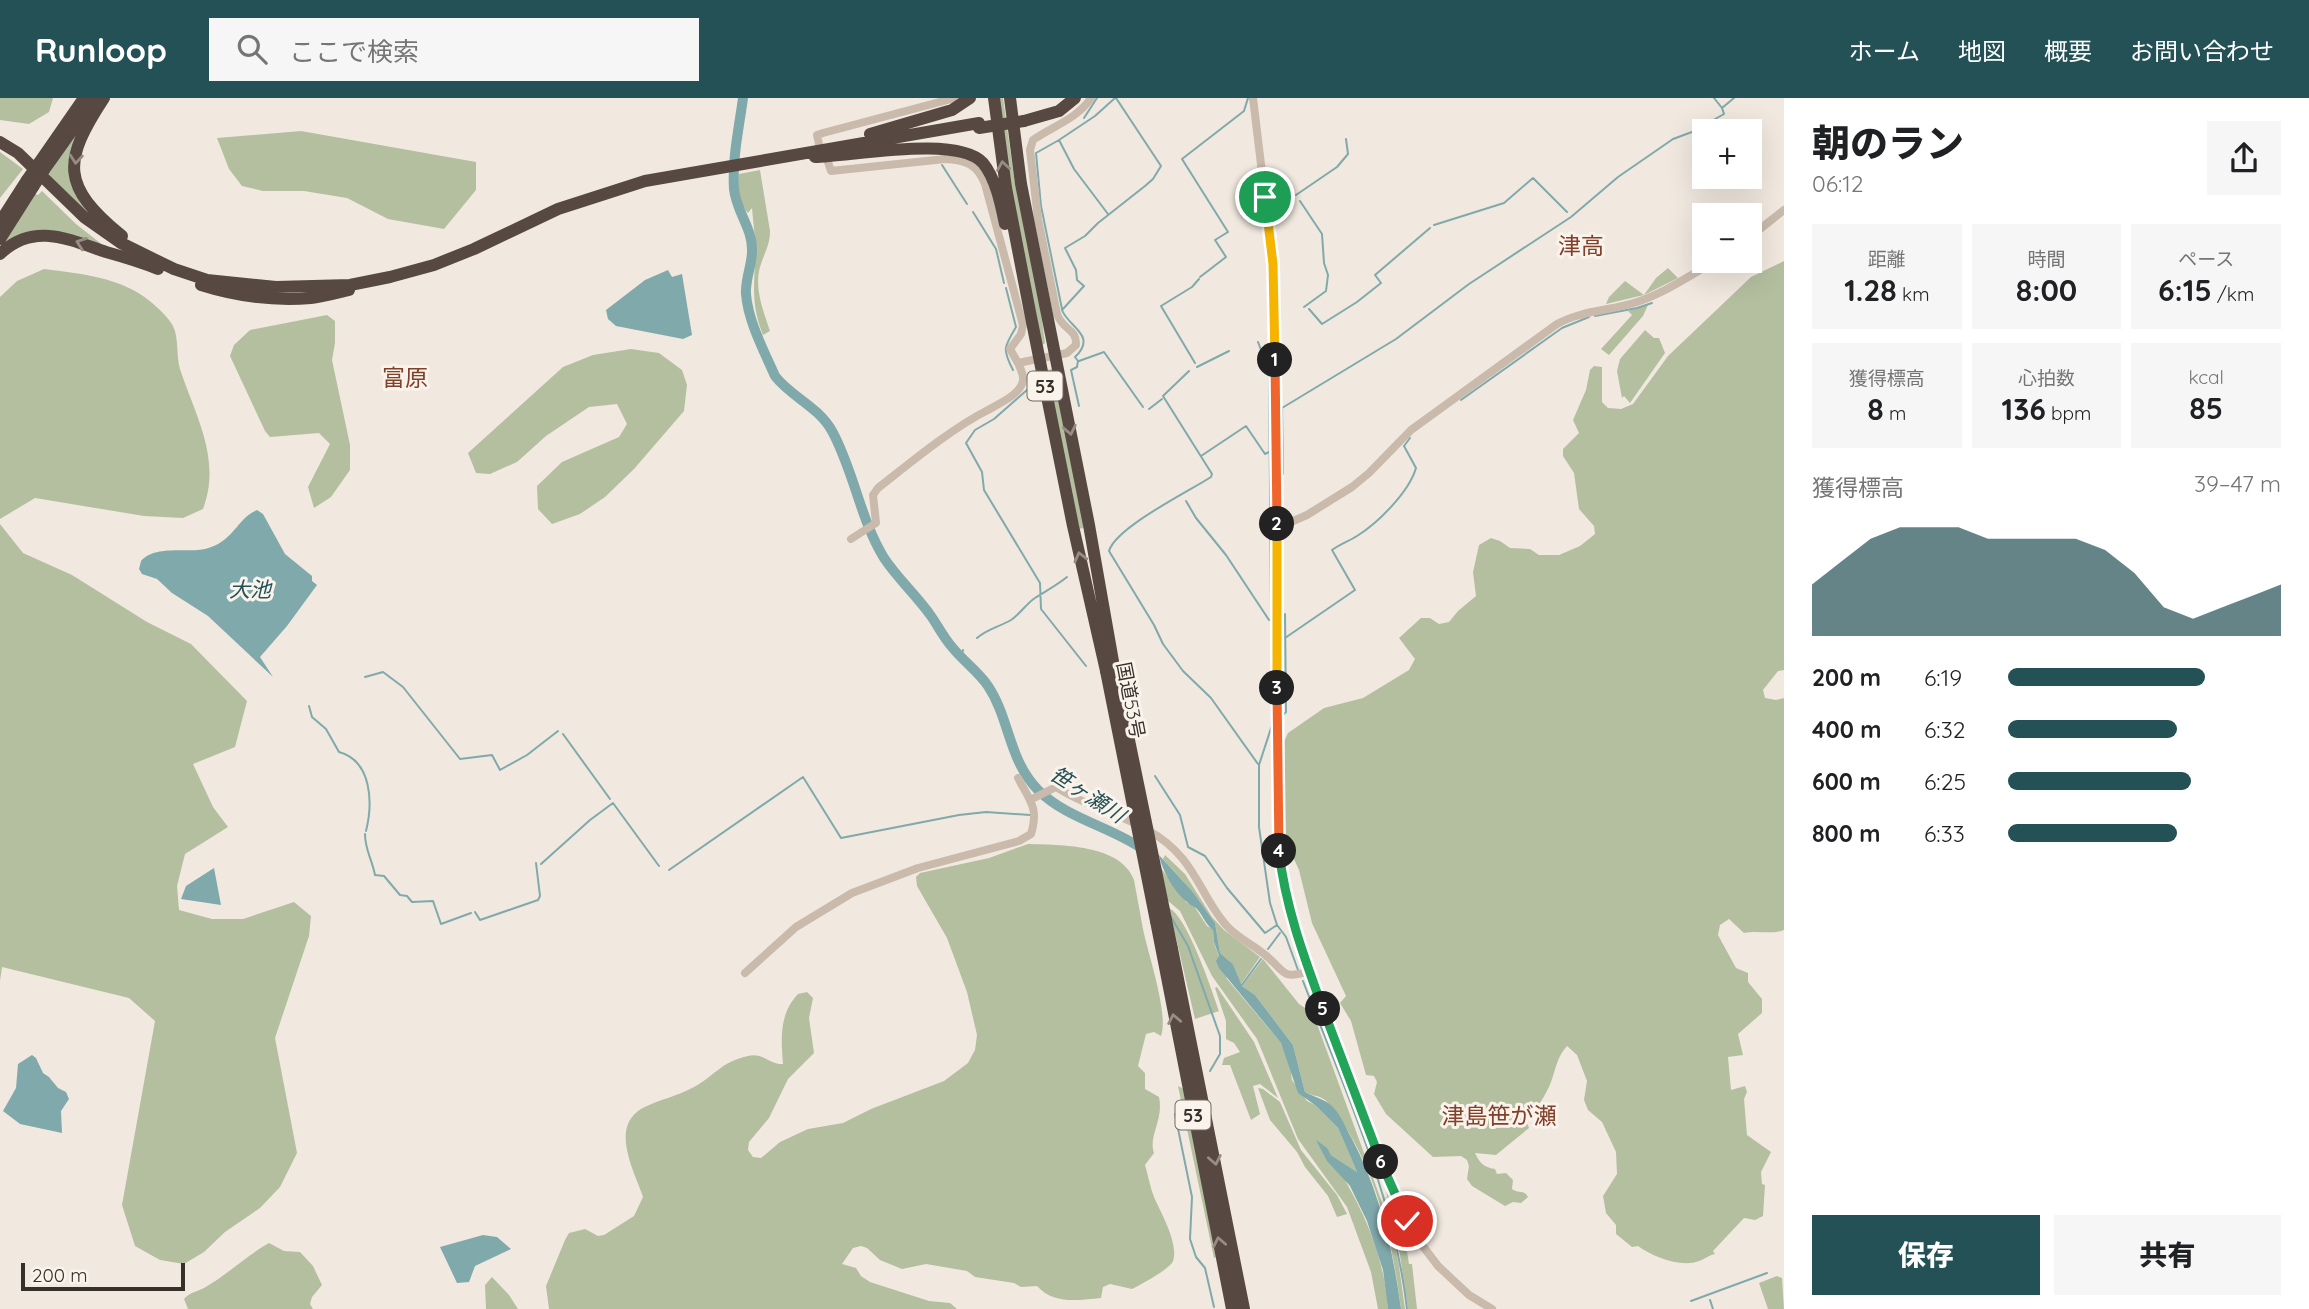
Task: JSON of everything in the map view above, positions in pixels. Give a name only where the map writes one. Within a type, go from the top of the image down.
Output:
[{"type":"highway","points":[[41,167],[84,98]]},
{"type":"highway","points":[[0,205],[41,167],[95,98]]},
{"type":"highway","points":[[104,98],[77,145],[74,167],[76,180],[91,207],[149,261]]},
{"type":"highway","points":[[803,155],[952,110],[970,98]]},
{"type":"highway","name":"国道53号","points":[[994,98],[1006,188],[1073,526],[1110,669],[1172,949],[1244,1309]]},
{"type":"highway","points":[[0,254],[15,241],[50,235],[149,261],[207,283],[350,287],[434,265],[474,249],[558,208],[612,190],[979,125],[1016,108],[1046,109],[1065,98]]},
{"type":"highway","points":[[1016,108],[1059,111],[1075,98]]},
{"type":"highway","name":"国道53号","points":[[1016,108],[1021,184],[1089,525],[1110,669],[1232,1309]]},
{"type":"highway","points":[[0,142],[18,153],[67,202],[103,232],[149,261]]},
{"type":"highway","points":[[0,148],[25,166],[79,220],[149,261]]},
{"type":"highway","points":[[803,155],[937,148],[958,149],[974,156],[989,172],[997,192],[1030,312]]},
{"type":"highway","points":[[0,222],[28,181]]},
{"type":"highway","points":[[0,239],[28,181]]},
{"type":"street","points":[[819,144],[817,135],[823,132],[955,98]]},
{"type":"street","points":[[1018,363],[1073,350],[1077,340],[1075,333],[1060,323],[1056,314],[1038,219],[1030,150],[1033,140],[1073,117],[1091,98]]},
{"type":"street","points":[[1253,98],[1274,276],[1278,845],[1283,887],[1309,971],[1386,1174],[1407,1221],[1438,1266],[1469,1295],[1492,1309]]},
{"type":"street","points":[[828,162],[831,171],[945,159],[961,160],[977,168],[985,184],[1023,325],[1021,334],[1010,349],[1023,374],[1023,383],[1019,388],[998,405],[986,410],[929,449],[878,488],[873,495],[876,523],[851,539]]},
{"type":"street","points":[[1762,228],[1784,211]]},
{"type":"street","points":[[1277,528],[1307,515],[1352,487],[1411,430],[1557,324],[1580,314],[1646,299],[1694,273]]},
{"type":"street","points":[[745,974],[796,927],[852,893],[918,868],[1019,841],[1031,834],[1036,817],[1031,800],[1018,778]]},
{"type":"street","points":[[1031,800],[1056,787],[1124,816],[1159,836],[1182,857],[1227,927],[1266,955],[1284,973],[1294,976],[1309,971]]},
{"type":"green space","points":[[0,98],[53,98],[49,112],[29,124],[0,120]]},
{"type":"green space","points":[[998,98],[1003,98],[1015,184],[1039,298],[1045,343],[1041,346],[1009,185]]},
{"type":"green space","points":[[301,131],[476,162],[476,190],[444,229],[388,219],[347,198],[304,191],[263,191],[242,186],[229,169],[217,138]]},
{"type":"green space","points":[[74,135],[78,137],[71,168],[105,229],[50,178],[49,174]]},
{"type":"green space","points":[[0,152],[23,169],[0,198]]},
{"type":"green space","points":[[760,170],[770,231],[758,281],[770,331],[763,335],[755,303],[752,208],[748,213],[745,209],[740,200],[738,184],[739,174]]},
{"type":"green space","points":[[42,191],[76,224],[104,246],[72,237],[0,247],[34,193],[38,195]]},
{"type":"green space","points":[[1784,261],[1784,670],[1778,671],[1763,690],[1765,698],[1784,698],[1784,930],[1744,933],[1729,919],[1720,925],[1718,935],[1736,968],[1748,973],[1748,982],[1762,999],[1762,1013],[1738,1034],[1743,1055],[1728,1057],[1731,1090],[1745,1086],[1747,1092],[1744,1099],[1747,1135],[1771,1152],[1761,1172],[1762,1184],[1765,1185],[1763,1216],[1755,1220],[1744,1218],[1713,1251],[1715,1254],[1699,1261],[1684,1263],[1659,1257],[1638,1246],[1632,1247],[1616,1234],[1616,1225],[1606,1213],[1603,1196],[1617,1174],[1616,1152],[1602,1122],[1588,1110],[1584,1100],[1587,1081],[1577,1055],[1567,1046],[1546,1093],[1526,1120],[1529,1128],[1496,1155],[1475,1153],[1482,1164],[1495,1169],[1497,1174],[1506,1173],[1513,1180],[1512,1189],[1523,1192],[1528,1197],[1521,1203],[1513,1202],[1505,1206],[1472,1186],[1467,1179],[1467,1160],[1461,1156],[1433,1157],[1386,1114],[1374,1094],[1377,1082],[1374,1076],[1366,1075],[1351,1021],[1340,1003],[1346,996],[1312,923],[1299,870],[1286,849],[1282,835],[1281,748],[1288,733],[1324,708],[1363,698],[1409,670],[1415,659],[1399,638],[1421,618],[1430,618],[1439,624],[1449,622],[1476,596],[1473,572],[1479,545],[1491,538],[1510,548],[1530,549],[1539,555],[1559,555],[1580,546],[1595,534],[1594,526],[1579,509],[1574,473],[1563,456],[1563,449],[1579,433],[1573,420],[1586,390],[1590,370],[1594,366],[1602,367],[1602,402],[1608,408],[1621,409],[1633,404],[1668,356],[1751,277]]},
{"type":"green space","points":[[1668,268],[1678,278],[1644,295],[1656,278]]},
{"type":"green space","points":[[44,269],[100,278],[127,287],[151,302],[171,323],[176,336],[180,369],[199,420],[208,455],[210,472],[203,509],[183,518],[144,516],[35,498],[0,519],[0,297],[17,281]]},
{"type":"green space","points":[[1625,281],[1644,295],[1606,304],[1609,297]]},
{"type":"green space","points":[[1648,305],[1643,316],[1609,355],[1601,349],[1632,315],[1628,311]]},
{"type":"green space","points":[[327,315],[335,321],[332,360],[350,445],[350,470],[331,497],[314,508],[308,487],[330,444],[319,433],[270,437],[230,356],[234,345],[250,330]]},
{"type":"green space","points":[[1645,330],[1654,338],[1659,338],[1665,353],[1630,403],[1624,396],[1622,398],[1617,371],[1620,359]]},
{"type":"green space","points":[[631,349],[659,353],[682,370],[687,385],[684,411],[634,469],[605,497],[580,514],[552,524],[538,509],[537,486],[562,462],[619,437],[627,424],[617,404],[589,407],[546,436],[517,462],[490,474],[476,473],[468,453],[563,367],[593,355]]},
{"type":"green space","points":[[1053,369],[1084,528],[1077,529],[1047,370]]},
{"type":"green space","points":[[0,524],[23,553],[72,575],[147,622],[191,644],[247,701],[235,747],[193,764],[213,807],[228,827],[185,854],[177,886],[179,910],[212,919],[243,919],[294,902],[311,916],[309,936],[275,1038],[297,1153],[280,1187],[260,1208],[225,1232],[204,1252],[184,1264],[160,1260],[135,1246],[122,1205],[155,1021],[129,998],[2,967],[0,981]]},
{"type":"green space","points":[[1028,844],[1072,846],[1103,853],[1127,868],[1134,880],[1157,984],[1163,1026],[1161,1036],[1154,1032],[1146,1034],[1138,1066],[1145,1073],[1145,1089],[1159,1097],[1160,1105],[1153,1140],[1154,1153],[1145,1165],[1174,1246],[1171,1264],[1132,1289],[1110,1284],[1103,1287],[1101,1298],[1067,1300],[1051,1296],[1037,1286],[1021,1287],[1014,1283],[975,1277],[967,1271],[926,1264],[902,1269],[880,1260],[861,1246],[853,1248],[842,1264],[856,1268],[861,1276],[870,1282],[929,1301],[950,1303],[957,1309],[549,1309],[546,1286],[569,1233],[585,1229],[598,1236],[604,1235],[634,1216],[643,1197],[627,1148],[628,1124],[635,1114],[647,1106],[692,1088],[738,1059],[753,1055],[783,1064],[784,1018],[798,994],[807,992],[813,998],[809,1018],[814,1053],[788,1079],[769,1118],[749,1142],[748,1150],[753,1157],[761,1158],[780,1142],[808,1129],[843,1123],[871,1109],[944,1081],[968,1063],[975,1050],[977,1035],[967,992],[947,938],[917,886],[916,877],[920,873],[989,858]]},
{"type":"green space","points":[[1165,855],[1185,874],[1212,917],[1224,930],[1260,957],[1241,984],[1233,964],[1220,953],[1215,923],[1193,892],[1163,859]]},
{"type":"green space","points":[[1161,868],[1186,902],[1194,906],[1207,926],[1213,929],[1214,943],[1227,979],[1281,1043],[1290,1065],[1292,1080],[1307,1101],[1315,1105],[1338,1128],[1357,1172],[1331,1155],[1325,1147],[1358,1205],[1375,1244],[1388,1309],[1378,1309],[1371,1272],[1347,1207],[1298,1139],[1257,1039],[1212,976],[1180,911],[1167,900]]},
{"type":"green space","points":[[1169,908],[1176,914],[1191,939],[1219,1011],[1195,1019]]},
{"type":"green space","points":[[1263,959],[1299,1004],[1313,1013],[1392,1230],[1405,1309],[1401,1309],[1381,1208],[1352,1138],[1323,1098],[1305,1092],[1293,1045],[1255,995],[1242,986]]},
{"type":"green space","points":[[1217,987],[1254,1042],[1278,1098],[1260,1084],[1253,1086],[1260,1114],[1251,1120],[1230,1065],[1222,1065],[1224,1058],[1240,1052],[1234,1043],[1226,1039],[1226,1021],[1215,988]]},
{"type":"green space","points":[[1178,1086],[1184,1089],[1216,1257],[1214,1258]]},
{"type":"green space","points":[[1258,1088],[1280,1102],[1301,1150],[1337,1195],[1347,1214],[1337,1217],[1328,1196],[1270,1120]]},
{"type":"green space","points":[[1385,1187],[1403,1226],[1409,1264],[1412,1264],[1417,1309],[1408,1309],[1396,1229]]},
{"type":"green space","points":[[269,1243],[284,1251],[300,1252],[313,1266],[322,1285],[312,1297],[310,1304],[313,1309],[188,1309],[184,1299],[186,1297],[212,1283]]},
{"type":"green space","points":[[1777,1276],[1782,1278],[1784,1309],[1768,1309],[1759,1283]]},
{"type":"green space","points":[[492,1277],[518,1309],[486,1309],[485,1285]]},
{"type":"water","points":[[668,270],[672,277],[682,274],[692,335],[683,339],[616,326],[608,319],[606,310],[645,280]]},
{"type":"water","name":"大池","points":[[257,510],[263,514],[285,554],[312,576],[312,581],[317,585],[260,657],[273,677],[208,616],[172,593],[157,579],[142,574],[139,569],[141,561],[154,553],[215,546]]},
{"type":"water","points":[[1159,855],[1193,892],[1215,923],[1220,953],[1233,964],[1242,986],[1255,995],[1293,1045],[1305,1092],[1330,1104],[1343,1122],[1362,1159],[1378,1201],[1394,1265],[1401,1309],[1388,1309],[1383,1270],[1367,1221],[1350,1186],[1327,1161],[1316,1140],[1327,1148],[1331,1155],[1357,1172],[1338,1128],[1315,1105],[1298,1093],[1281,1043],[1219,968],[1213,930],[1196,908],[1173,887]]},
{"type":"water","points":[[214,868],[221,905],[181,899],[186,886]]},
{"type":"water","points":[[32,1055],[43,1073],[66,1092],[69,1099],[61,1111],[62,1133],[20,1124],[3,1111],[16,1088],[18,1064]]},
{"type":"water","points":[[483,1235],[497,1237],[511,1249],[475,1266],[469,1282],[457,1283],[440,1247]]},
{"type":"waterway","name":"笹ヶ瀬川","points":[[743,98],[736,144],[734,189],[752,243],[747,304],[775,376],[819,415],[832,431],[869,527],[884,558],[926,609],[949,643],[988,686],[1028,778],[1038,790],[1062,808],[1144,850]]},
{"type":"waterway","points":[[1084,118],[1097,98]]},
{"type":"waterway","points":[[1108,214],[1074,169],[1059,140],[1095,116],[1115,98]]},
{"type":"waterway","points":[[1079,406],[1071,370],[1077,367],[1078,361],[1075,357],[1084,343],[1083,337],[1062,310],[1084,286],[1077,280],[1076,270],[1065,248],[1085,236],[1145,186],[1161,166],[1116,98]]},
{"type":"waterway","points":[[1200,277],[1226,257],[1215,240],[1228,232],[1182,159],[1244,111],[1248,98]]},
{"type":"waterway","points":[[1714,98],[1722,108]]},
{"type":"waterway","points":[[1283,474],[1282,408],[1396,339],[1469,284],[1571,217],[1618,177],[1673,139],[1724,114],[1722,108],[1734,98]]},
{"type":"waterway","points":[[1296,195],[1337,167],[1348,154],[1346,139]]},
{"type":"waterway","points":[[1059,140],[1036,153],[1041,206],[1062,309]]},
{"type":"waterway","points":[[942,165],[967,204]]},
{"type":"waterway","points":[[1434,225],[1504,203],[1533,178],[1567,212]]},
{"type":"waterway","points":[[1300,201],[1322,234],[1324,263],[1328,275],[1326,291],[1304,307]]},
{"type":"waterway","points":[[973,212],[996,249],[1004,283]]},
{"type":"waterway","points":[[1309,309],[1322,324],[1357,302],[1381,283],[1375,275],[1430,228]]},
{"type":"waterway","points":[[1195,363],[1161,306],[1192,287],[1199,279]]},
{"type":"waterway","points":[[1006,288],[1016,327],[1006,348],[1013,370]]},
{"type":"waterway","points":[[1595,316],[1652,303]]},
{"type":"waterway","points":[[1461,400],[1562,328],[1589,317]]},
{"type":"waterway","points":[[1258,342],[1269,371],[1272,725],[1259,765],[1259,827],[1270,903],[1298,970]]},
{"type":"waterway","points":[[1197,367],[1229,351]]},
{"type":"waterway","points":[[1079,361],[1104,352],[1143,407]]},
{"type":"waterway","points":[[1189,371],[1163,396],[1212,474],[1211,477],[1138,521],[1114,542],[1109,551],[1163,644],[1183,671],[1211,698],[1258,764]]},
{"type":"waterway","points":[[1027,390],[994,419],[975,430],[966,443],[982,472],[984,490],[1040,583],[1041,609],[1086,666]]},
{"type":"waterway","points":[[1149,409],[1162,399]]},
{"type":"waterway","points":[[1201,456],[1246,426],[1265,454],[1269,452]]},
{"type":"waterway","points":[[1285,638],[1355,590],[1332,550],[1374,523],[1407,487],[1416,468],[1404,446],[1410,438]]},
{"type":"waterway","points":[[1186,501],[1269,620]]},
{"type":"waterway","points":[[977,638],[1011,620],[1032,600],[1067,577]]},
{"type":"waterway","points":[[1282,716],[1286,712],[1285,614]]},
{"type":"waterway","name":"笹ヶ瀬川","points":[[961,657],[963,650]]},
{"type":"waterway","points":[[365,677],[383,672],[403,687],[460,759],[492,755],[500,770],[527,755],[558,731]]},
{"type":"waterway","points":[[309,706],[312,717],[326,729],[339,752],[358,764],[364,774],[369,796],[366,831]]},
{"type":"waterway","points":[[563,734],[610,799]]},
{"type":"waterway","points":[[1155,776],[1180,815],[1188,847],[1205,856],[1227,888],[1265,933],[1277,925]]},
{"type":"waterway","points":[[669,870],[803,777],[841,838],[959,815],[986,812],[1030,815]]},
{"type":"waterway","points":[[541,864],[613,803],[659,866]]},
{"type":"waterway","points":[[365,834],[375,875],[384,876],[400,895],[407,896],[412,902],[433,901],[441,924],[471,913]]},
{"type":"waterway","points":[[475,912],[480,920],[538,900],[540,896],[536,863]]},
{"type":"waterway","points":[[1171,917],[1188,946],[1220,1036],[1220,1054],[1210,1071]]},
{"type":"waterway","points":[[1268,949],[1280,933]]},
{"type":"waterway","points":[[1241,986],[1261,959]]},
{"type":"waterway","points":[[1303,981],[1366,1142],[1391,1225],[1407,1309]]},
{"type":"waterway","points":[[1175,1114],[1192,1197],[1190,1239],[1196,1257],[1205,1268],[1214,1307]]},
{"type":"waterway","points":[[1691,1301],[1767,1273]]},
{"type":"waterway","points":[[1710,1300],[1713,1309]]},
{"type":"district","name":"津高","points":[[1581,245]]},
{"type":"district","name":"富原","points":[[405,377]]},
{"type":"district","name":"津島笹が瀬","points":[[1499,1115]]},
{"type":"route","points":[[1265,197],[1273,264],[1276,328],[1280,866],[1289,910],[1309,971],[1390,1184],[1407,1221]]}]
